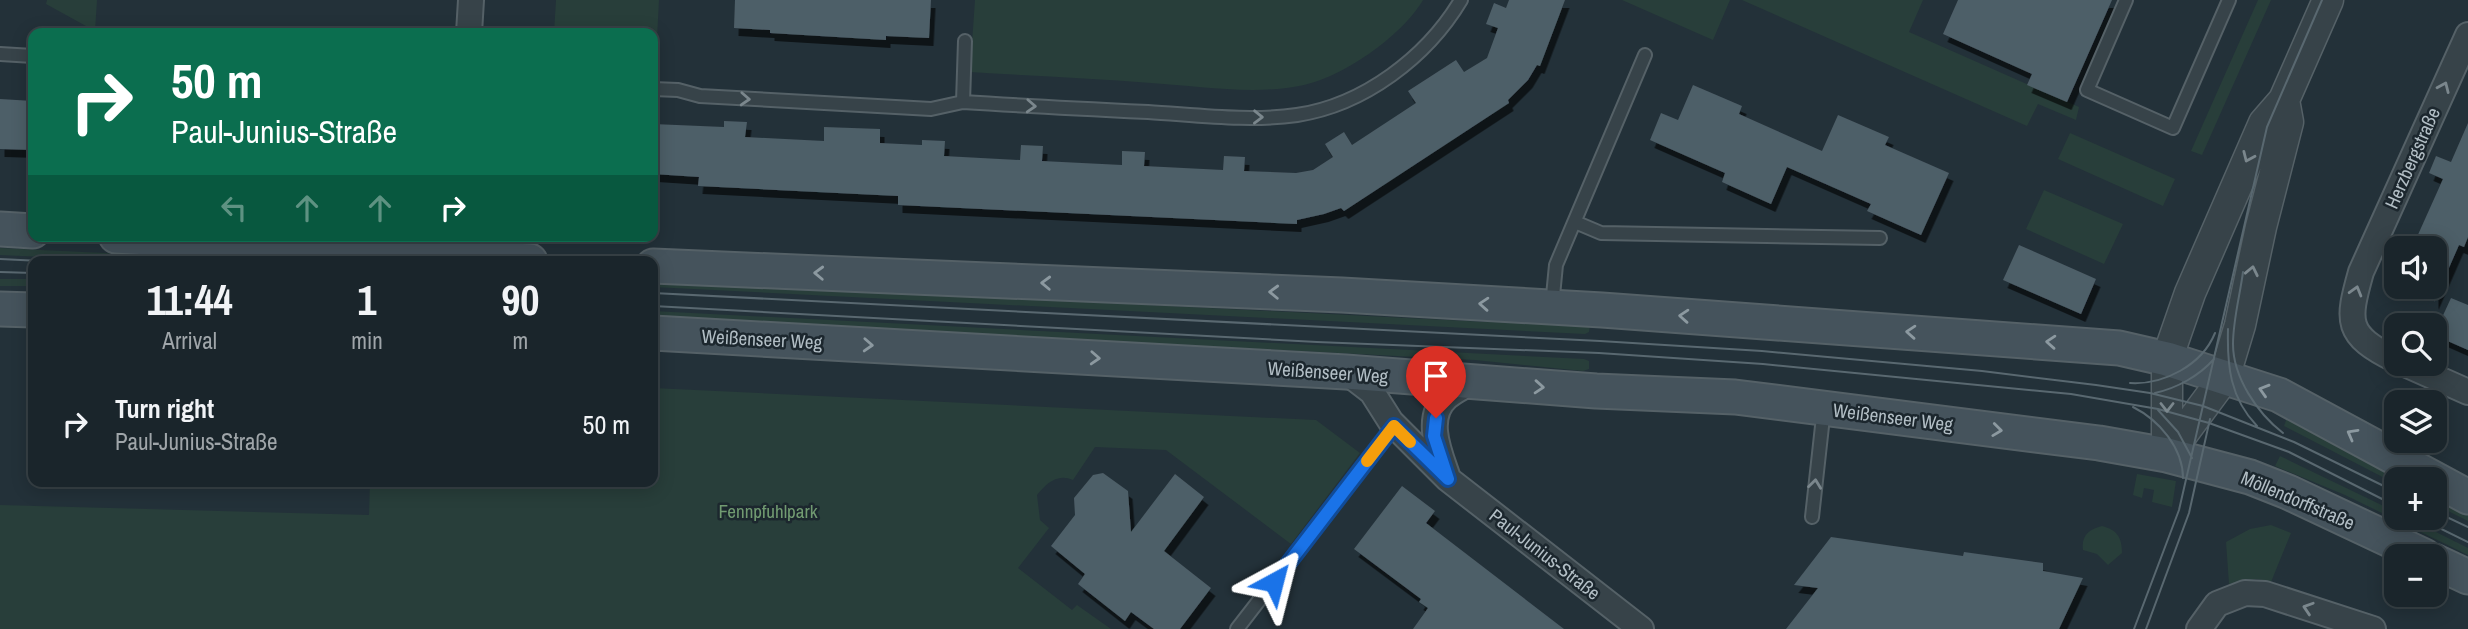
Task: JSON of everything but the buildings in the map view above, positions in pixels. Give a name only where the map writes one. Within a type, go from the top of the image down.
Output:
[{"type":"main road","points":[[0,229],[28,231]]},
{"type":"main road","points":[[244,242],[458,252],[490,256]]},
{"type":"main road","points":[[658,266],[1342,295],[2119,348],[2167,359],[2290,400],[2468,497]]},
{"type":"main road","points":[[0,309],[28,310]]},
{"type":"main road","name":"Weißenseer Weg","points":[[658,332],[1735,397],[2099,443],[2167,455]]},
{"type":"main road","name":"Möllendorffstraße","points":[[2167,455],[2250,477],[2398,544]]},
{"type":"main road","points":[[2447,568],[2468,578]]},
{"type":"street","points":[[469,28],[471,0]]},
{"type":"street","points":[[2167,455],[2167,359],[2181,316],[2264,123],[2284,100],[2328,0]]},
{"type":"street","name":"Herzbergstraße","points":[[2384,352],[2361,339],[2351,323],[2352,304],[2361,272],[2468,35]]},
{"type":"street","points":[[2167,455],[2224,378],[2288,122],[2284,100]]},
{"type":"street","name":"Paul-Junius-Straße","points":[[1346,372],[1372,392],[1394,426],[1448,479],[1641,629]]},
{"type":"street","points":[[2433,376],[2468,392]]},
{"type":"street","points":[[1448,479],[1434,436],[1438,408],[1446,398],[1471,382]]},
{"type":"street","points":[[2199,629],[2217,604],[2245,593],[2265,594],[2373,629]]},
{"type":"lane","points":[[658,89],[678,90],[700,96],[931,109],[963,102],[1248,117],[1299,115],[1348,99],[1393,74],[1434,39],[1461,0]]},
{"type":"lane","points":[[2126,0],[2087,90],[2173,128],[2229,0]]},
{"type":"lane","points":[[963,102],[965,41]]},
{"type":"lane","points":[[0,54],[28,56]]},
{"type":"lane","points":[[1552,308],[1556,265],[1645,55]]},
{"type":"lane","points":[[1575,222],[1601,233],[1880,238]]},
{"type":"lane","points":[[1812,517],[1824,408]]},
{"type":"lane","points":[[1237,629],[1394,426]]},
{"type":"green space","points":[[47,0],[97,0],[95,28],[90,28],[46,4]]},
{"type":"green space","points":[[556,0],[659,0],[658,28],[554,28]]},
{"type":"green space","points":[[975,0],[1423,0],[1401,28],[1386,41],[1333,75],[1299,86],[1244,90],[970,72]]},
{"type":"green space","points":[[1622,0],[1730,0],[1713,40]]},
{"type":"green space","points":[[1742,0],[1923,0],[1909,32],[2079,107],[2076,120],[2038,104],[2027,126]]},
{"type":"green space","points":[[2258,0],[2271,0],[2202,155],[2191,151]]},
{"type":"green space","points":[[2070,133],[2175,179],[2163,206],[2058,159]]},
{"type":"green space","points":[[2044,190],[2123,224],[2104,264],[2026,229]]},
{"type":"green space","points":[[0,248],[167,256],[28,256],[0,255]]},
{"type":"green space","points":[[0,279],[28,279],[28,286],[0,286]]},
{"type":"green space","points":[[658,280],[1590,325],[1589,332],[1585,334],[658,287]]},
{"type":"green space","points":[[658,311],[1584,359],[1589,361],[1589,369],[1583,371],[1475,360],[658,318]]},
{"type":"green space","name":"Fennpfuhlpark","points":[[658,388],[1316,420],[1360,453],[1291,544],[1166,450],[1095,447],[1073,480],[1057,479],[1037,495],[1040,520],[1049,528],[1018,568],[1072,610],[1077,605],[1111,629],[0,629],[0,505],[369,515],[370,487],[658,487]]},
{"type":"green space","points":[[2289,412],[2384,470],[2384,478],[2284,426]]},
{"type":"green space","points":[[2280,456],[2384,506],[2384,514],[2345,495],[2275,466]]},
{"type":"green space","points":[[2137,474],[2176,481],[2172,507],[2152,502],[2154,490],[2144,488],[2142,498],[2133,495]]},
{"type":"green space","points":[[2447,504],[2468,514],[2468,521],[2447,510]]},
{"type":"green space","points":[[2271,525],[2291,533],[2271,582],[2256,579],[2229,584],[2226,542],[2250,529]]},
{"type":"green space","points":[[2102,526],[2118,535],[2122,547],[2122,553],[2108,565],[2097,554],[2083,550],[2083,541],[2087,534]]},
{"type":"green space","points":[[2417,530],[2432,530],[2468,548],[2468,555]]},
{"type":"tram line","points":[[2134,629],[2179,510],[2267,127],[2322,0]]},
{"type":"tram line","points":[[0,259],[28,260]]},
{"type":"tram line","points":[[0,272],[28,273]]},
{"type":"tram line","points":[[2243,272],[2233,335],[2237,369],[2256,405],[2283,433]]},
{"type":"tram line","points":[[658,293],[1600,341],[1762,351],[1982,371],[2150,393],[2203,406],[2294,442],[2384,486]]},
{"type":"tram line","points":[[658,306],[1317,342],[1599,353],[1763,364],[2071,394],[2158,409],[2209,423],[2289,452],[2384,500]]},
{"type":"tram line","points":[[2228,329],[2232,381],[2241,404],[2257,426]]},
{"type":"tram line","points":[[2130,383],[2156,381],[2180,371],[2201,355],[2215,333]]},
{"type":"tram line","points":[[2155,393],[2187,380],[2202,371],[2214,359]]},
{"type":"tram line","points":[[2133,407],[2152,419],[2168,436],[2179,456],[2183,478]]},
{"type":"tram line","points":[[2158,410],[2178,432],[2192,458]]},
{"type":"tram line","points":[[2146,629],[2189,513],[2210,419]]},
{"type":"tram line","points":[[2447,517],[2468,527]]},
{"type":"tram line","points":[[2444,530],[2468,542]]},
{"type":"slow traffic","points":[[1367,461],[1394,426],[1410,442]]},
{"type":"route","points":[[1274,582],[1394,426],[1448,479],[1434,436],[1436,418]]}]
